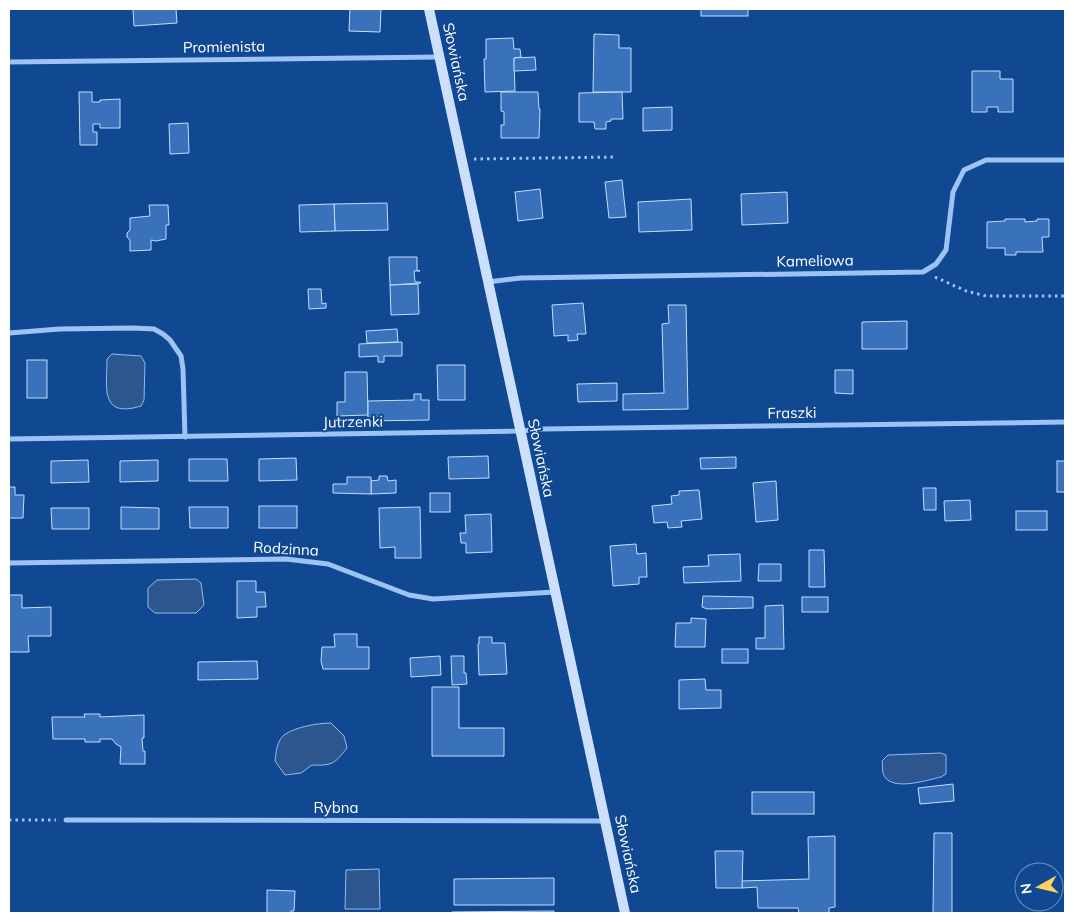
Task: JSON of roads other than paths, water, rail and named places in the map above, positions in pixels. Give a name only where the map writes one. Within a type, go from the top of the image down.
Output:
[{"type":"street","name":"Słowiańska","points":[[429,9],[625,913]]},
{"type":"street","name":"Promienista","points":[[9,62],[440,57]]},
{"type":"street","name":"Kameliowa","points":[[488,282],[521,278],[923,272],[936,264],[946,250],[953,192],[964,170],[986,160],[1065,160]]},
{"type":"street","points":[[9,333],[60,329],[133,328],[154,329],[163,334],[170,340],[181,356],[185,437]]},
{"type":"street","name":"Fraszki","points":[[520,432],[543,429],[1065,422]]},
{"type":"street","name":"Jutrzenki","points":[[9,439],[520,432]]},
{"type":"street","name":"Rodzinna","points":[[9,563],[294,560],[328,564],[409,595],[433,599],[556,592]]},
{"type":"street","name":"Rybna","points":[[66,820],[605,821]]},
{"type":"water","points":[[112,354],[141,356],[145,363],[144,400],[141,406],[127,409],[118,408],[108,398],[106,380],[107,359]]},
{"type":"water","points":[[196,579],[201,583],[204,605],[196,613],[155,613],[148,607],[148,588],[157,580]]},
{"type":"water","points":[[331,723],[344,736],[347,748],[329,764],[312,765],[301,773],[285,775],[275,761],[277,747],[282,737],[300,728]]},
{"type":"water","points":[[941,753],[946,755],[946,774],[941,777],[909,784],[900,784],[887,779],[883,773],[882,761],[888,755]]},
{"type":"water","points":[[379,869],[380,909],[345,909],[346,870]]}]
